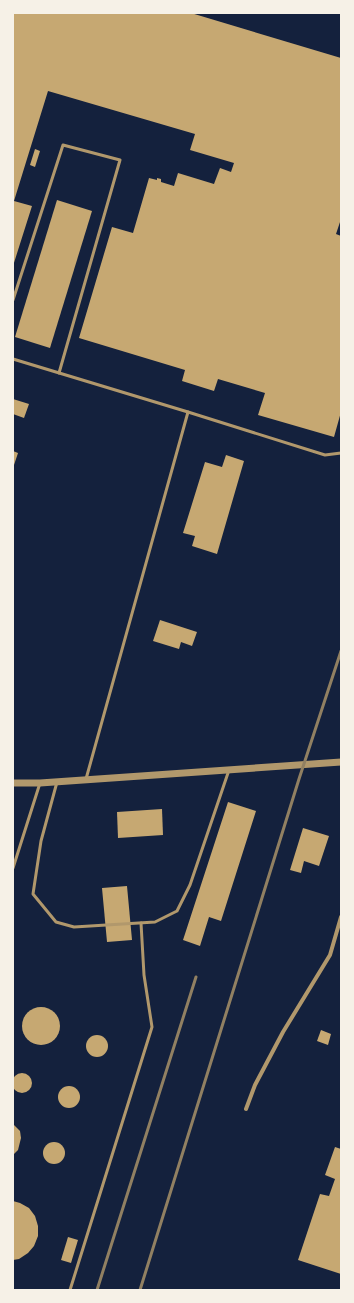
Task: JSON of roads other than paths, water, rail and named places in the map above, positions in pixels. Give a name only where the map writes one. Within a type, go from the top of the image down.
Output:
[{"type":"street","points":[[13,784],[341,762]]},
{"type":"street","points":[[246,1109],[255,1085],[284,1032],[330,955],[341,917]]},
{"type":"lane","points":[[13,300],[63,145],[120,160],[58,373]]},
{"type":"lane","points":[[13,359],[325,455],[341,453]]},
{"type":"lane","points":[[85,780],[188,412]]},
{"type":"lane","points":[[57,782],[42,841],[33,894],[56,922],[74,927],[141,923],[155,922],[177,911],[190,885],[229,770]]},
{"type":"lane","points":[[13,868],[40,783]]},
{"type":"lane","points":[[70,1290],[152,1027],[144,975],[141,923]]},
{"type":"railway","points":[[140,1290],[299,779],[341,651]]},
{"type":"railway","points":[[97,1290],[196,977]]}]
